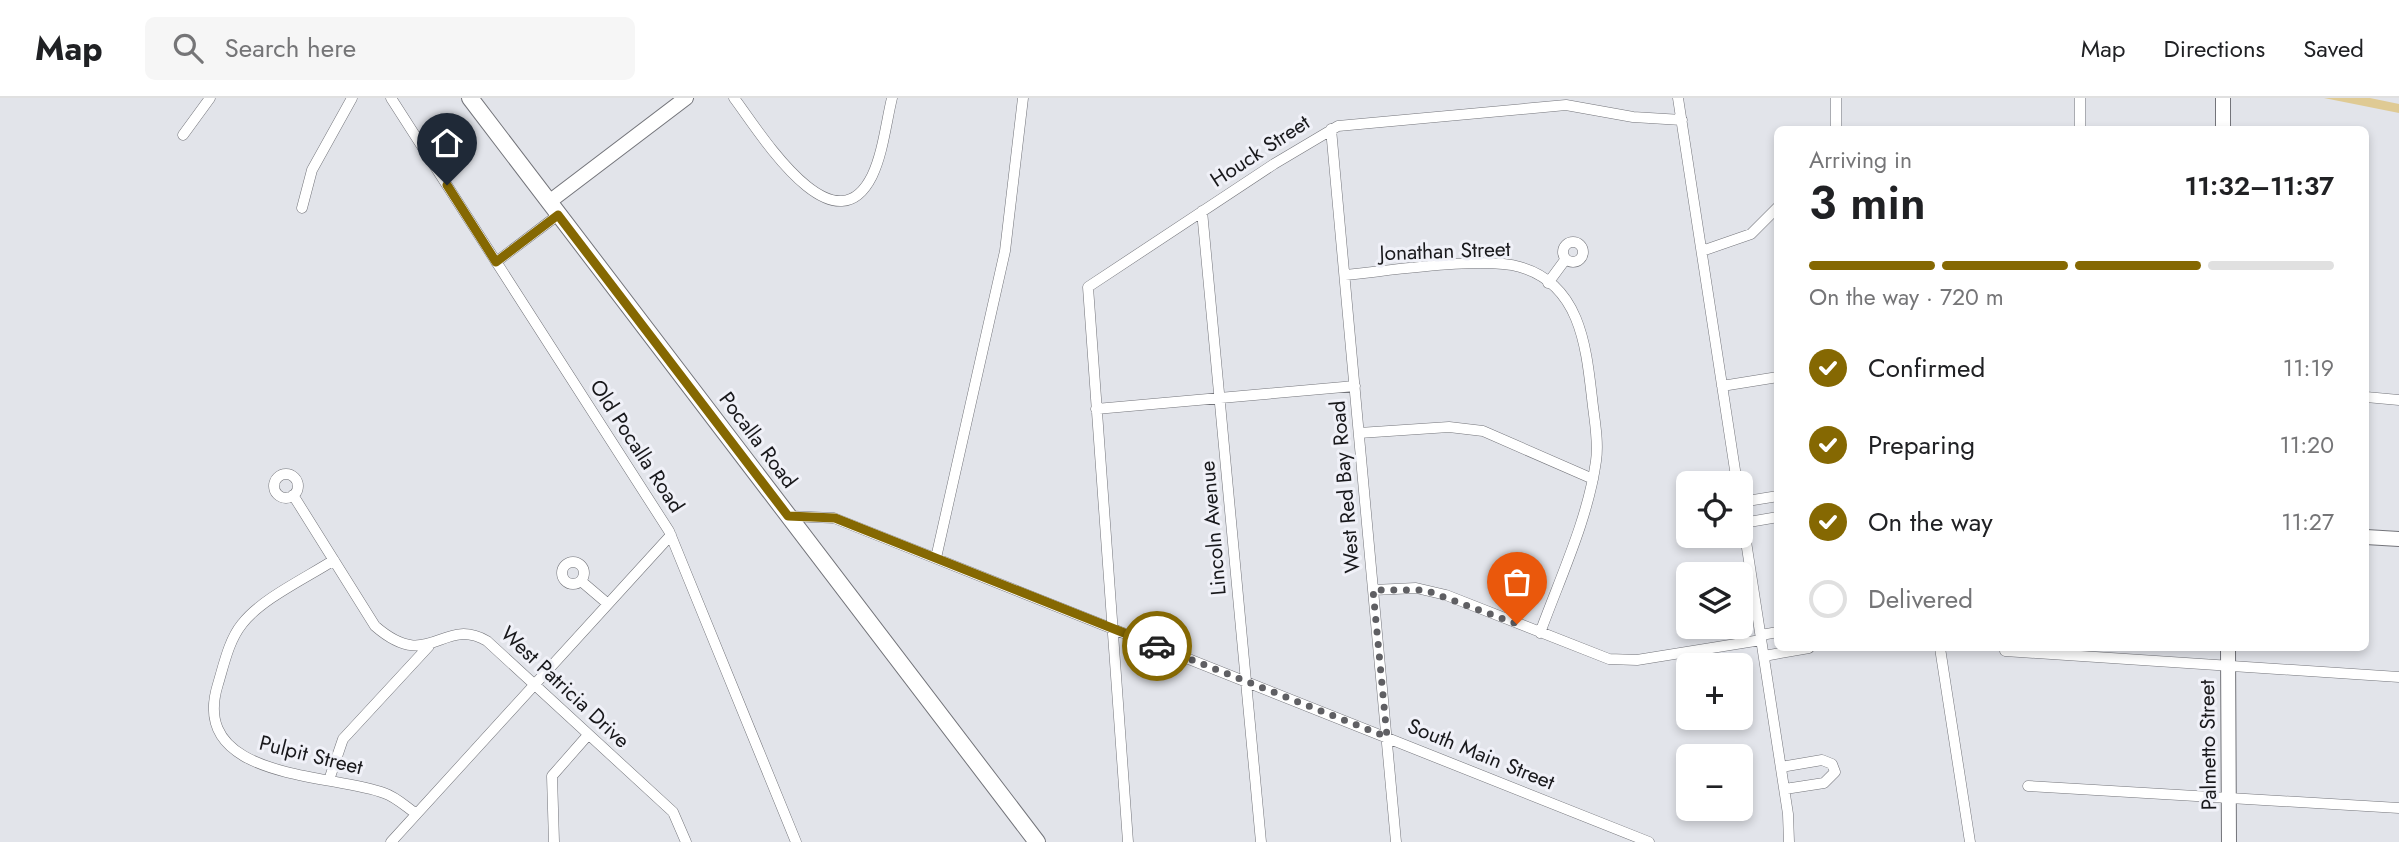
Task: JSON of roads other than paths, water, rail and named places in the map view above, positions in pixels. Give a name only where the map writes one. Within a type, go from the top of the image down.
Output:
[{"type":"main road","name":"Pocalla Road","points":[[470,98],[1037,842]]},
{"type":"street","points":[[183,135],[210,98]]},
{"type":"street","points":[[302,208],[312,170],[352,98]]},
{"type":"street","name":"Old Pocalla Road","points":[[391,98],[671,535],[796,842]]},
{"type":"street","points":[[496,262],[554,209],[686,98]]},
{"type":"street","points":[[734,98],[801,183],[823,197],[839,200],[858,193],[872,176],[892,98]]},
{"type":"street","points":[[936,558],[1005,251],[1023,98]]},
{"type":"street","points":[[1678,98],[1735,471]]},
{"type":"street","points":[[1836,98],[1836,126]]},
{"type":"street","points":[[2080,98],[2080,126]]},
{"type":"street","points":[[2223,98],[2223,126]]},
{"type":"street","name":"Houck Street","points":[[1096,409],[1088,287],[1331,129],[1566,105],[1633,117],[1682,120]]},
{"type":"street","name":"West Red Bay Road","points":[[1331,129],[1396,842]]},
{"type":"street","name":"Lincoln Avenue","points":[[1202,211],[1261,842]]},
{"type":"street","points":[[1702,251],[1751,234],[1774,211]]},
{"type":"street","points":[[1548,283],[1566,260]]},
{"type":"street","name":"Jonathan Street","points":[[1345,275],[1495,264],[1519,267],[1548,283],[1570,308],[1585,341],[1597,450],[1593,479],[1540,633]]},
{"type":"street","points":[[1722,386],[1774,378]]},
{"type":"street","points":[[1128,842],[1096,409],[1355,386]]},
{"type":"street","points":[[2369,397],[2399,400]]},
{"type":"street","points":[[1359,433],[1449,426],[1483,430],[1593,479]]},
{"type":"street","points":[[293,495],[375,626],[404,645],[429,646]]},
{"type":"street","points":[[1753,500],[1774,497]]},
{"type":"street","name":"South Main Street","points":[[788,516],[835,518],[1649,842]]},
{"type":"street","points":[[1753,521],[1774,518]]},
{"type":"street","points":[[391,842],[671,535]]},
{"type":"street","points":[[2369,537],[2399,539]]},
{"type":"street","points":[[1747,548],[1785,789],[1789,842]]},
{"type":"street","name":"Pulpit Street","points":[[334,560],[260,608],[242,623],[222,669],[214,701],[220,732],[242,757],[258,764],[384,792],[415,813]]},
{"type":"street","points":[[581,580],[608,604]]},
{"type":"street","points":[[1373,590],[1425,590],[1609,659],[1622,661],[1774,633]]},
{"type":"street","name":"West Patricia Drive","points":[[429,646],[460,633],[479,636],[673,812],[686,842]]},
{"type":"street","points":[[329,780],[343,739],[429,646]]},
{"type":"street","points":[[1764,656],[1792,651]]},
{"type":"street","points":[[1940,651],[1970,842]]},
{"type":"street","points":[[2022,651],[2399,677]]},
{"type":"street","name":"Palmetto Street","points":[[2228,651],[2230,842]]},
{"type":"street","points":[[554,842],[552,776],[588,735]]},
{"type":"street","points":[[1781,767],[1822,760],[1832,764],[1835,772],[1824,783],[1785,789]]},
{"type":"street","points":[[2028,786],[2399,808]]}]
